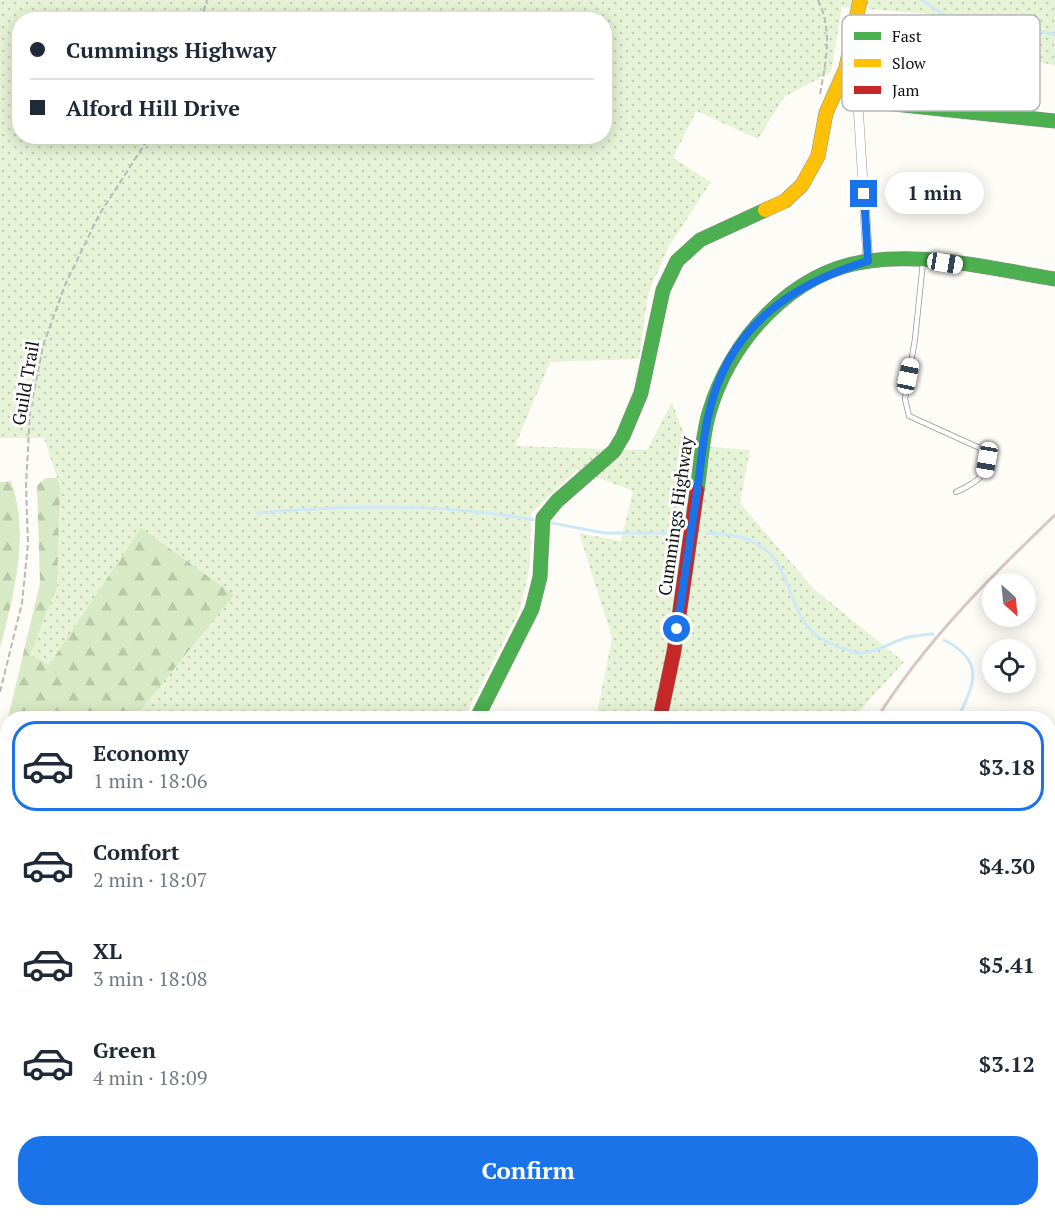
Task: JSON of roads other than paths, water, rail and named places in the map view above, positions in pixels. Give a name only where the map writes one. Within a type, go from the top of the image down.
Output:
[{"type":"main road","points":[[858,15],[861,0]]},
{"type":"main road","points":[[481,711],[532,609],[540,577],[543,518],[557,501],[614,451],[627,428],[646,372],[656,312],[677,261],[685,251],[700,240],[785,201],[802,184],[818,156],[826,113],[842,75]]},
{"type":"main road","points":[[960,111],[1055,121]]},
{"type":"main road","name":"Cummings Highway","points":[[661,711],[674,651],[708,415],[719,380],[744,338],[780,301],[818,278],[868,261],[923,260],[1055,279]]},
{"type":"street","points":[[858,111],[861,132],[868,261]]},
{"type":"lane","points":[[923,260],[917,330],[905,399],[909,416],[982,449],[987,460],[984,474],[978,482],[956,492]]},
{"type":"waterway","points":[[922,0],[945,15]]},
{"type":"waterway","points":[[1040,32],[1055,35]]},
{"type":"waterway","points":[[258,513],[327,508],[396,507],[499,514],[533,520]]},
{"type":"waterway","points":[[552,523],[604,533],[674,533]]},
{"type":"waterway","points":[[707,533],[741,537],[763,548],[777,564],[803,620],[817,636],[839,647],[856,653],[866,653],[908,637],[933,634]]},
{"type":"waterway","points":[[944,640],[966,656],[971,665],[972,684],[961,711]]},
{"type":"railway","points":[[882,711],[937,637],[1006,562],[1055,515]]}]
